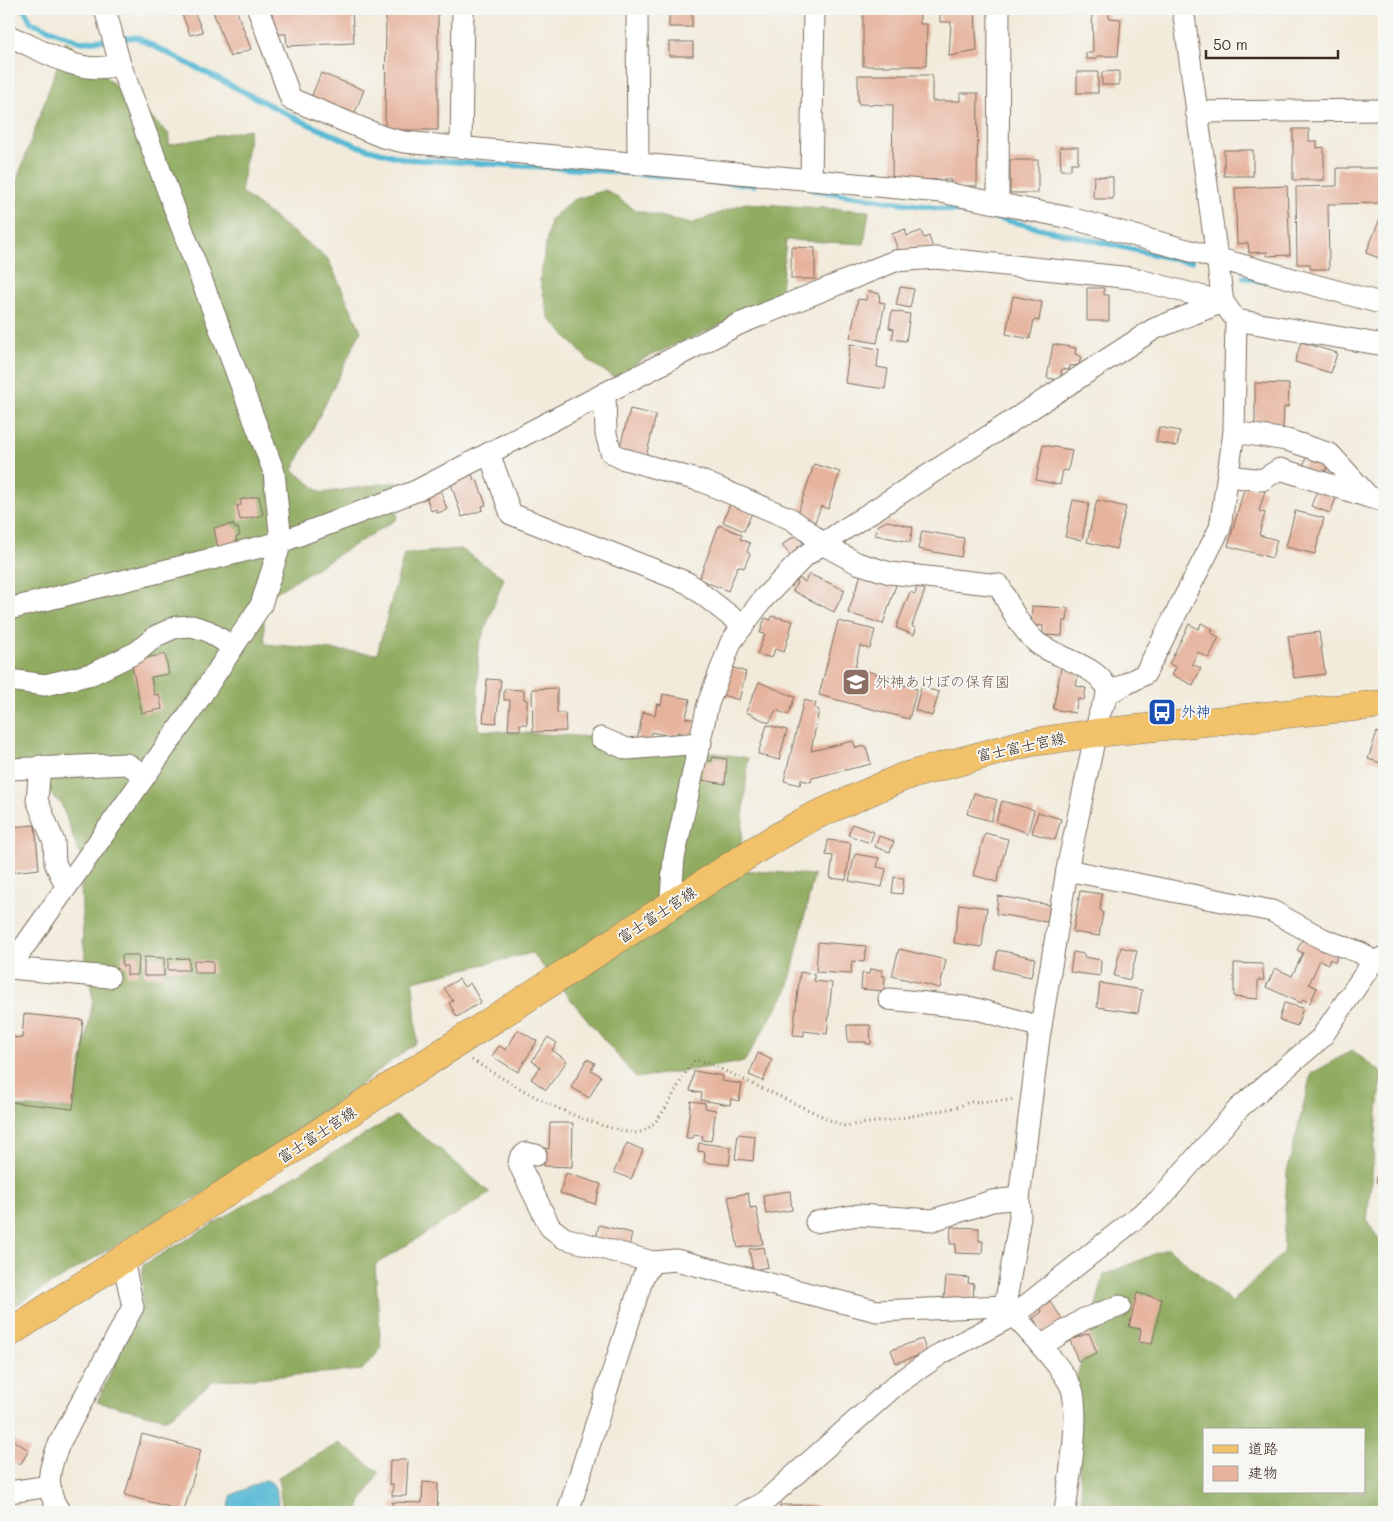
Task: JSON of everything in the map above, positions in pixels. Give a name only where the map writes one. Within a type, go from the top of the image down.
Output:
[{"type":"main road","name":"富士富士宮線","points":[[9,1333],[670,908],[757,849],[812,817],[862,794],[903,778],[1027,743],[1384,704]]},
{"type":"street","points":[[105,9],[120,64],[274,472],[281,542],[261,605],[145,775],[9,968],[109,977]]},
{"type":"street","points":[[258,9],[291,99],[383,137],[404,142],[941,192],[1070,218],[1384,304]]},
{"type":"street","points":[[460,147],[463,9]]},
{"type":"street","points":[[637,9],[638,164]]},
{"type":"street","points":[[811,180],[814,9]]},
{"type":"street","points":[[998,203],[999,9]]},
{"type":"street","points":[[1107,694],[1145,674],[1220,528],[1234,432],[1236,320],[1223,302],[1183,9]]},
{"type":"street","points":[[9,36],[65,62],[90,67],[110,67],[120,64]]},
{"type":"street","points":[[1196,112],[1384,110]]},
{"type":"street","points":[[9,609],[281,542],[416,491],[739,324],[896,261],[936,258],[1132,278],[1223,302]]},
{"type":"street","points":[[670,908],[674,858],[701,743],[708,704],[731,642],[763,600],[804,556],[822,544],[1154,329],[1223,302]]},
{"type":"street","points":[[1236,320],[1384,345]]},
{"type":"street","points":[[605,393],[606,434],[611,452],[621,458],[704,482],[791,519],[822,544],[858,563],[890,573],[1000,585],[1017,620],[1036,642],[1070,662],[1091,670],[1104,683],[1107,694],[1096,734],[1067,870],[1041,1027],[1019,1198],[1020,1217],[1009,1311]]},
{"type":"street","points":[[1234,432],[1287,440],[1330,454],[1377,499]]},
{"type":"street","points":[[489,453],[511,514],[688,584],[743,626]]},
{"type":"street","points":[[1229,476],[1262,480],[1280,469],[1377,499]]},
{"type":"street","points":[[9,680],[45,685],[92,674],[137,652],[156,636],[176,627],[192,626],[208,631],[233,647]]},
{"type":"street","points":[[601,738],[627,749],[701,743]]},
{"type":"street","points":[[9,768],[127,764],[145,775]]},
{"type":"street","points":[[40,766],[37,800],[54,842],[55,863],[66,886]]},
{"type":"street","points":[[745,1512],[762,1504],[897,1384],[1009,1311],[1159,1200],[1239,1108],[1321,1038],[1379,960],[1323,939],[1272,911],[1067,870]]},
{"type":"street","points":[[889,999],[973,1008],[1041,1027]]},
{"type":"street","points":[[536,1155],[526,1153],[520,1158],[519,1164],[550,1227],[564,1238],[653,1262],[676,1260],[877,1311],[1009,1311],[1041,1346],[1073,1392],[1074,1439],[1065,1512]]},
{"type":"street","points":[[816,1222],[858,1215],[933,1220],[992,1201],[1019,1198]]},
{"type":"street","points":[[60,1512],[55,1505],[50,1486],[50,1464],[133,1307],[123,1260]]},
{"type":"street","points":[[568,1512],[643,1277],[653,1262]]},
{"type":"street","points":[[1041,1346],[1084,1319],[1120,1306]]},
{"type":"street","points":[[9,1492],[50,1486]]},
{"type":"path","points":[[452,1048],[551,1106],[583,1120],[633,1133],[639,1133],[652,1126],[675,1091],[687,1068],[695,1060],[708,1063],[843,1126],[886,1121],[954,1108],[970,1102],[1018,1100],[1030,1103]]},
{"type":"green space","points":[[66,41],[169,134],[169,145],[250,129],[241,192],[328,259],[361,331],[293,470],[322,493],[396,482],[397,519],[263,600],[265,644],[377,654],[404,554],[461,549],[504,578],[478,648],[478,730],[624,739],[748,758],[739,870],[814,875],[788,989],[744,1062],[636,1078],[532,953],[413,981],[417,1042],[262,1158],[9,1309],[9,1106],[73,1109],[93,1000],[83,941],[80,856],[61,803],[9,762],[9,203]]},
{"type":"green space","points":[[606,190],[635,210],[691,224],[745,203],[869,211],[864,244],[786,240],[780,299],[645,358],[614,377],[590,362],[549,318],[540,280],[550,220],[573,200]]},
{"type":"green space","points":[[1352,1050],[1382,1073],[1367,1221],[1384,1247],[1384,1512],[1083,1512],[1073,1392],[1104,1275],[1168,1248],[1232,1302],[1283,1253],[1287,1172],[1311,1074]]},
{"type":"green space","points":[[396,1116],[441,1150],[490,1193],[375,1265],[381,1349],[362,1370],[213,1381],[167,1419],[97,1402],[142,1306],[143,1265]]},
{"type":"green space","points":[[339,1443],[379,1472],[359,1506],[358,1512],[283,1512],[278,1477]]},
{"type":"water","points":[[265,1480],[270,1481],[275,1488],[279,1512],[227,1512],[232,1495]]},
{"type":"building","points":[[180,9],[193,9],[203,32],[190,35]]},
{"type":"building","points":[[212,9],[236,9],[251,49],[230,57]]},
{"type":"building","points":[[272,9],[352,9],[354,43],[287,46],[286,34],[273,34]]},
{"type":"building","points":[[863,9],[920,9],[920,24],[927,24],[926,66],[863,66]]},
{"type":"building","points":[[940,9],[975,9],[977,51],[949,56],[951,22],[940,22]]},
{"type":"building","points":[[1092,9],[1109,9],[1109,18],[1121,19],[1118,56],[1097,56],[1097,59],[1086,59],[1086,53],[1093,53]]},
{"type":"building","points":[[386,10],[438,10],[438,130],[385,130]]},
{"type":"building","points":[[669,13],[692,13],[692,27],[669,27]]},
{"type":"building","points":[[669,42],[693,42],[693,56],[669,56]]},
{"type":"building","points":[[1119,71],[1119,85],[1102,85],[1102,72]]},
{"type":"building","points":[[1077,72],[1098,72],[1098,93],[1077,93]]},
{"type":"building","points":[[321,73],[364,90],[353,117],[310,100]]},
{"type":"building","points":[[858,75],[932,75],[932,101],[960,101],[960,93],[978,93],[977,186],[950,186],[951,180],[892,179],[893,105],[858,104]]},
{"type":"building","points":[[1293,129],[1309,129],[1309,141],[1317,141],[1317,148],[1324,147],[1324,180],[1293,180]]},
{"type":"building","points":[[1378,137],[1384,137],[1384,161],[1379,161]]},
{"type":"building","points":[[1060,147],[1078,147],[1078,163],[1071,163],[1071,170],[1061,170]]},
{"type":"building","points":[[1224,150],[1253,150],[1253,176],[1224,176]]},
{"type":"building","points":[[1010,160],[1038,160],[1038,193],[1010,193]]},
{"type":"building","points":[[1337,168],[1384,168],[1384,203],[1328,204],[1329,269],[1310,269],[1310,264],[1297,264],[1296,187],[1337,186]]},
{"type":"building","points":[[1094,176],[1113,177],[1113,199],[1093,199]]},
{"type":"building","points":[[1287,186],[1290,255],[1267,256],[1267,252],[1249,253],[1248,243],[1237,244],[1235,188]]},
{"type":"building","points":[[1381,216],[1384,217],[1384,260],[1366,253]]},
{"type":"building","points":[[905,229],[907,236],[921,231],[924,238],[929,236],[933,248],[901,257],[892,234]]},
{"type":"building","points":[[791,247],[815,248],[815,279],[791,279]]},
{"type":"building","points":[[900,287],[914,289],[910,308],[896,305]]},
{"type":"building","points":[[1087,288],[1104,288],[1104,295],[1109,295],[1109,321],[1087,321]]},
{"type":"building","points":[[868,291],[880,294],[879,302],[885,303],[877,343],[850,338],[858,299],[866,300]]},
{"type":"building","points":[[1013,296],[1042,302],[1039,321],[1034,320],[1030,339],[1006,334]]},
{"type":"building","points":[[892,311],[910,314],[906,341],[892,339],[894,329],[889,328]]},
{"type":"building","points":[[1301,342],[1337,353],[1331,373],[1295,362]]},
{"type":"building","points":[[850,344],[879,349],[877,367],[888,369],[885,389],[845,383]]},
{"type":"building","points":[[1053,344],[1076,348],[1075,354],[1081,356],[1079,365],[1070,366],[1069,370],[1062,369],[1060,380],[1047,378]]},
{"type":"building","points":[[1255,383],[1289,384],[1288,407],[1284,407],[1283,428],[1255,428]]},
{"type":"building","points":[[630,409],[656,415],[646,457],[619,450]]},
{"type":"building","points":[[1159,427],[1180,431],[1177,446],[1156,442]]},
{"type":"building","points":[[1043,445],[1072,450],[1068,471],[1063,470],[1060,485],[1036,480]]},
{"type":"building","points":[[1307,456],[1328,463],[1324,476],[1302,469]]},
{"type":"building","points":[[814,464],[840,472],[828,509],[821,506],[815,522],[797,516]]},
{"type":"building","points":[[472,474],[474,481],[477,480],[486,505],[482,506],[483,510],[462,517],[450,481]]},
{"type":"building","points":[[1245,486],[1265,491],[1259,511],[1265,513],[1259,535],[1277,540],[1272,558],[1228,546]]},
{"type":"building","points":[[440,488],[447,510],[437,513],[436,509],[431,511],[425,493]]},
{"type":"building","points":[[1317,491],[1336,498],[1330,513],[1311,506]]},
{"type":"building","points":[[259,496],[263,515],[240,520],[237,506],[241,505],[240,500]]},
{"type":"building","points":[[1073,500],[1089,503],[1082,540],[1065,537]]},
{"type":"building","points":[[1097,500],[1126,507],[1116,549],[1087,542]]},
{"type":"building","points":[[730,504],[752,513],[744,531],[723,522]]},
{"type":"building","points":[[1295,511],[1324,518],[1315,554],[1286,547]]},
{"type":"building","points":[[887,521],[913,527],[910,542],[875,535],[877,526]]},
{"type":"building","points":[[233,524],[235,528],[238,528],[240,536],[236,537],[239,550],[219,553],[214,528]]},
{"type":"building","points":[[719,525],[742,535],[740,539],[750,543],[747,552],[750,554],[744,568],[738,566],[728,591],[699,579]]},
{"type":"building","points":[[922,531],[964,538],[961,557],[918,549]]},
{"type":"building","points":[[797,534],[805,546],[791,556],[782,545]]},
{"type":"building","points":[[809,574],[845,590],[834,612],[793,591],[799,578],[805,582]]},
{"type":"building","points":[[861,574],[896,585],[883,624],[848,613]]},
{"type":"building","points":[[917,587],[925,590],[912,626],[916,629],[914,635],[896,628],[910,592],[915,594]]},
{"type":"building","points":[[1032,606],[1068,608],[1067,621],[1063,621],[1062,636],[1043,635],[1043,626],[1031,625]]},
{"type":"building","points":[[772,616],[793,621],[784,652],[775,649],[772,658],[757,654],[765,634],[760,633],[765,618],[771,620]]},
{"type":"building","points":[[838,621],[875,630],[870,649],[860,646],[855,668],[905,681],[904,685],[917,689],[909,719],[819,695]]},
{"type":"building","points":[[1201,623],[1213,629],[1211,633],[1219,637],[1209,658],[1198,652],[1192,664],[1201,668],[1193,685],[1172,675],[1176,667],[1169,664],[1189,624],[1199,629]]},
{"type":"building","points":[[1319,632],[1325,674],[1294,678],[1288,636]]},
{"type":"building","points":[[165,654],[169,674],[151,677],[154,695],[159,694],[162,709],[142,713],[131,661]]},
{"type":"building","points":[[731,667],[746,672],[739,700],[722,695]]},
{"type":"building","points":[[1061,668],[1079,671],[1076,686],[1086,688],[1084,700],[1078,699],[1075,713],[1053,709]]},
{"type":"building","points":[[487,679],[501,680],[496,723],[483,722]]},
{"type":"building","points":[[759,682],[795,697],[788,715],[776,710],[769,723],[746,712]]},
{"type":"building","points":[[921,687],[939,692],[932,716],[915,710]]},
{"type":"building","points":[[557,688],[557,713],[565,713],[566,731],[533,732],[532,689]]},
{"type":"building","points":[[504,689],[524,690],[524,699],[527,700],[527,724],[520,724],[520,730],[508,730],[510,700],[504,700]]},
{"type":"building","points":[[663,694],[690,699],[686,718],[696,720],[693,736],[677,732],[676,737],[651,732],[649,742],[637,740],[643,712],[655,715],[657,704],[661,705]]},
{"type":"building","points":[[804,700],[816,703],[814,708],[819,710],[811,751],[853,741],[856,748],[866,746],[871,764],[812,778],[811,782],[801,780],[800,785],[784,781]]},
{"type":"building","points":[[767,725],[787,730],[779,760],[758,754]]},
{"type":"building","points":[[1377,732],[1384,734],[1384,764],[1368,759]]},
{"type":"building","points":[[713,757],[727,759],[725,784],[702,780],[703,760],[712,761]]},
{"type":"building","points":[[974,793],[997,800],[991,821],[967,814]]},
{"type":"building","points":[[1002,801],[1034,810],[1028,833],[996,822]]},
{"type":"building","points":[[1038,812],[1061,819],[1055,840],[1032,833]]},
{"type":"building","points":[[852,824],[874,832],[870,843],[848,835]]},
{"type":"building","points":[[35,825],[39,869],[12,872],[9,827]]},
{"type":"building","points":[[985,833],[1008,839],[997,882],[973,875]]},
{"type":"building","points":[[879,836],[894,841],[890,852],[875,847]]},
{"type":"building","points":[[828,840],[851,843],[846,880],[830,878],[833,856],[826,855]]},
{"type":"building","points":[[855,854],[879,858],[877,867],[886,869],[882,887],[849,881]]},
{"type":"building","points":[[894,877],[904,878],[902,894],[892,893]]},
{"type":"building","points":[[1080,891],[1102,894],[1100,910],[1103,912],[1099,936],[1073,932]]},
{"type":"building","points":[[998,896],[1050,905],[1047,922],[996,914]]},
{"type":"building","points":[[959,904],[987,908],[982,947],[954,943]]},
{"type":"building","points":[[1302,940],[1337,956],[1335,962],[1330,959],[1328,964],[1320,960],[1309,984],[1317,988],[1310,1003],[1303,999],[1301,1003],[1266,987],[1275,968],[1292,976],[1303,953],[1297,950]]},
{"type":"building","points":[[818,942],[866,946],[864,962],[852,961],[851,974],[816,972]]},
{"type":"building","points":[[1121,947],[1137,951],[1130,980],[1114,976]]},
{"type":"building","points":[[899,949],[946,960],[940,988],[892,976]]},
{"type":"building","points":[[998,950],[1035,958],[1031,977],[994,969]]},
{"type":"building","points":[[1073,952],[1084,954],[1084,957],[1101,960],[1100,976],[1070,972]]},
{"type":"building","points":[[122,955],[139,955],[138,975],[127,975],[127,966],[122,966]]},
{"type":"building","points":[[144,957],[164,958],[164,976],[144,976]]},
{"type":"building","points":[[189,958],[189,970],[168,970],[168,959]]},
{"type":"building","points":[[194,960],[213,961],[213,973],[194,973]]},
{"type":"building","points":[[1234,963],[1262,964],[1264,980],[1258,980],[1258,999],[1234,997]]},
{"type":"building","points":[[870,969],[882,970],[882,976],[885,976],[884,991],[861,989],[862,973],[869,974]]},
{"type":"building","points":[[800,972],[814,974],[814,981],[832,983],[827,1034],[804,1031],[804,1036],[793,1035]]},
{"type":"building","points":[[459,979],[464,987],[470,983],[481,1002],[457,1017],[449,1003],[453,1001],[444,988]]},
{"type":"building","points":[[1100,983],[1142,990],[1138,1013],[1097,1007]]},
{"type":"building","points":[[1284,1003],[1303,1008],[1297,1026],[1279,1020]]},
{"type":"building","points":[[24,1014],[83,1020],[73,1109],[9,1102],[9,1037],[22,1038]]},
{"type":"building","points":[[847,1025],[870,1025],[871,1044],[866,1044],[866,1042],[848,1042]]},
{"type":"building","points":[[518,1030],[537,1041],[518,1072],[492,1056],[499,1046],[506,1050]]},
{"type":"building","points":[[548,1037],[557,1043],[552,1050],[567,1061],[546,1090],[531,1079],[540,1067],[532,1061]]},
{"type":"building","points":[[758,1053],[772,1060],[763,1081],[749,1075]]},
{"type":"building","points":[[587,1059],[595,1063],[591,1070],[601,1076],[589,1098],[571,1087]]},
{"type":"building","points":[[694,1071],[723,1076],[722,1081],[742,1084],[739,1101],[731,1099],[730,1105],[701,1100],[702,1093],[690,1091]]},
{"type":"building","points":[[691,1101],[705,1103],[705,1108],[716,1110],[711,1141],[702,1140],[703,1136],[694,1135],[693,1138],[686,1138]]},
{"type":"building","points":[[550,1123],[573,1123],[572,1167],[544,1166],[545,1148],[549,1149]]},
{"type":"building","points":[[738,1134],[755,1136],[753,1161],[735,1159]]},
{"type":"building","points":[[627,1143],[643,1150],[631,1179],[614,1172]]},
{"type":"building","points":[[699,1143],[731,1147],[729,1165],[704,1162],[705,1152],[698,1151]]},
{"type":"building","points":[[1379,1166],[1384,1167],[1384,1184],[1376,1182]]},
{"type":"building","points":[[566,1173],[601,1184],[595,1204],[560,1193]]},
{"type":"building","points":[[790,1191],[792,1210],[766,1214],[763,1195]]},
{"type":"building","points":[[748,1193],[750,1208],[756,1207],[763,1244],[738,1248],[728,1197]]},
{"type":"building","points":[[599,1225],[632,1233],[629,1247],[596,1239]]},
{"type":"building","points":[[951,1227],[979,1228],[979,1241],[983,1241],[982,1254],[955,1253],[956,1244],[950,1244]]},
{"type":"building","points":[[764,1247],[768,1267],[753,1270],[749,1249]]},
{"type":"building","points":[[946,1276],[969,1278],[968,1283],[974,1284],[973,1300],[944,1298]]},
{"type":"building","points":[[1137,1293],[1162,1299],[1152,1344],[1139,1342],[1141,1329],[1129,1327]]},
{"type":"building","points":[[1050,1301],[1063,1320],[1043,1333],[1033,1318],[1042,1312],[1039,1308]]},
{"type":"building","points":[[1089,1333],[1097,1353],[1078,1361],[1070,1340]]},
{"type":"building","points":[[922,1339],[927,1353],[896,1363],[891,1350]]},
{"type":"building","points":[[142,1434],[201,1450],[184,1511],[125,1495]]},
{"type":"building","points":[[9,1438],[29,1450],[20,1465],[14,1461],[10,1469]]},
{"type":"building","points":[[390,1460],[408,1460],[406,1496],[392,1496],[393,1484],[389,1484]]},
{"type":"building","points":[[423,1482],[438,1483],[437,1512],[392,1512],[392,1502],[422,1503]]},
{"type":"building","points":[[780,1505],[797,1505],[797,1512],[780,1512]]},
{"type":"building","points":[[799,1505],[817,1505],[816,1512],[799,1512]]},
{"type":"waterway","points":[[24,9],[31,22],[81,42],[136,37],[299,120],[358,146],[405,159],[594,170],[754,185]]},
{"type":"waterway","points":[[813,190],[978,214],[1183,261],[1192,261]]},
{"type":"waterway","points":[[1244,277],[1264,282]]},
{"type":"place","name":"外神あけぼの保育園","points":[[856,682]]},
{"type":"place","name":"外神","points":[[1162,712]]}]
